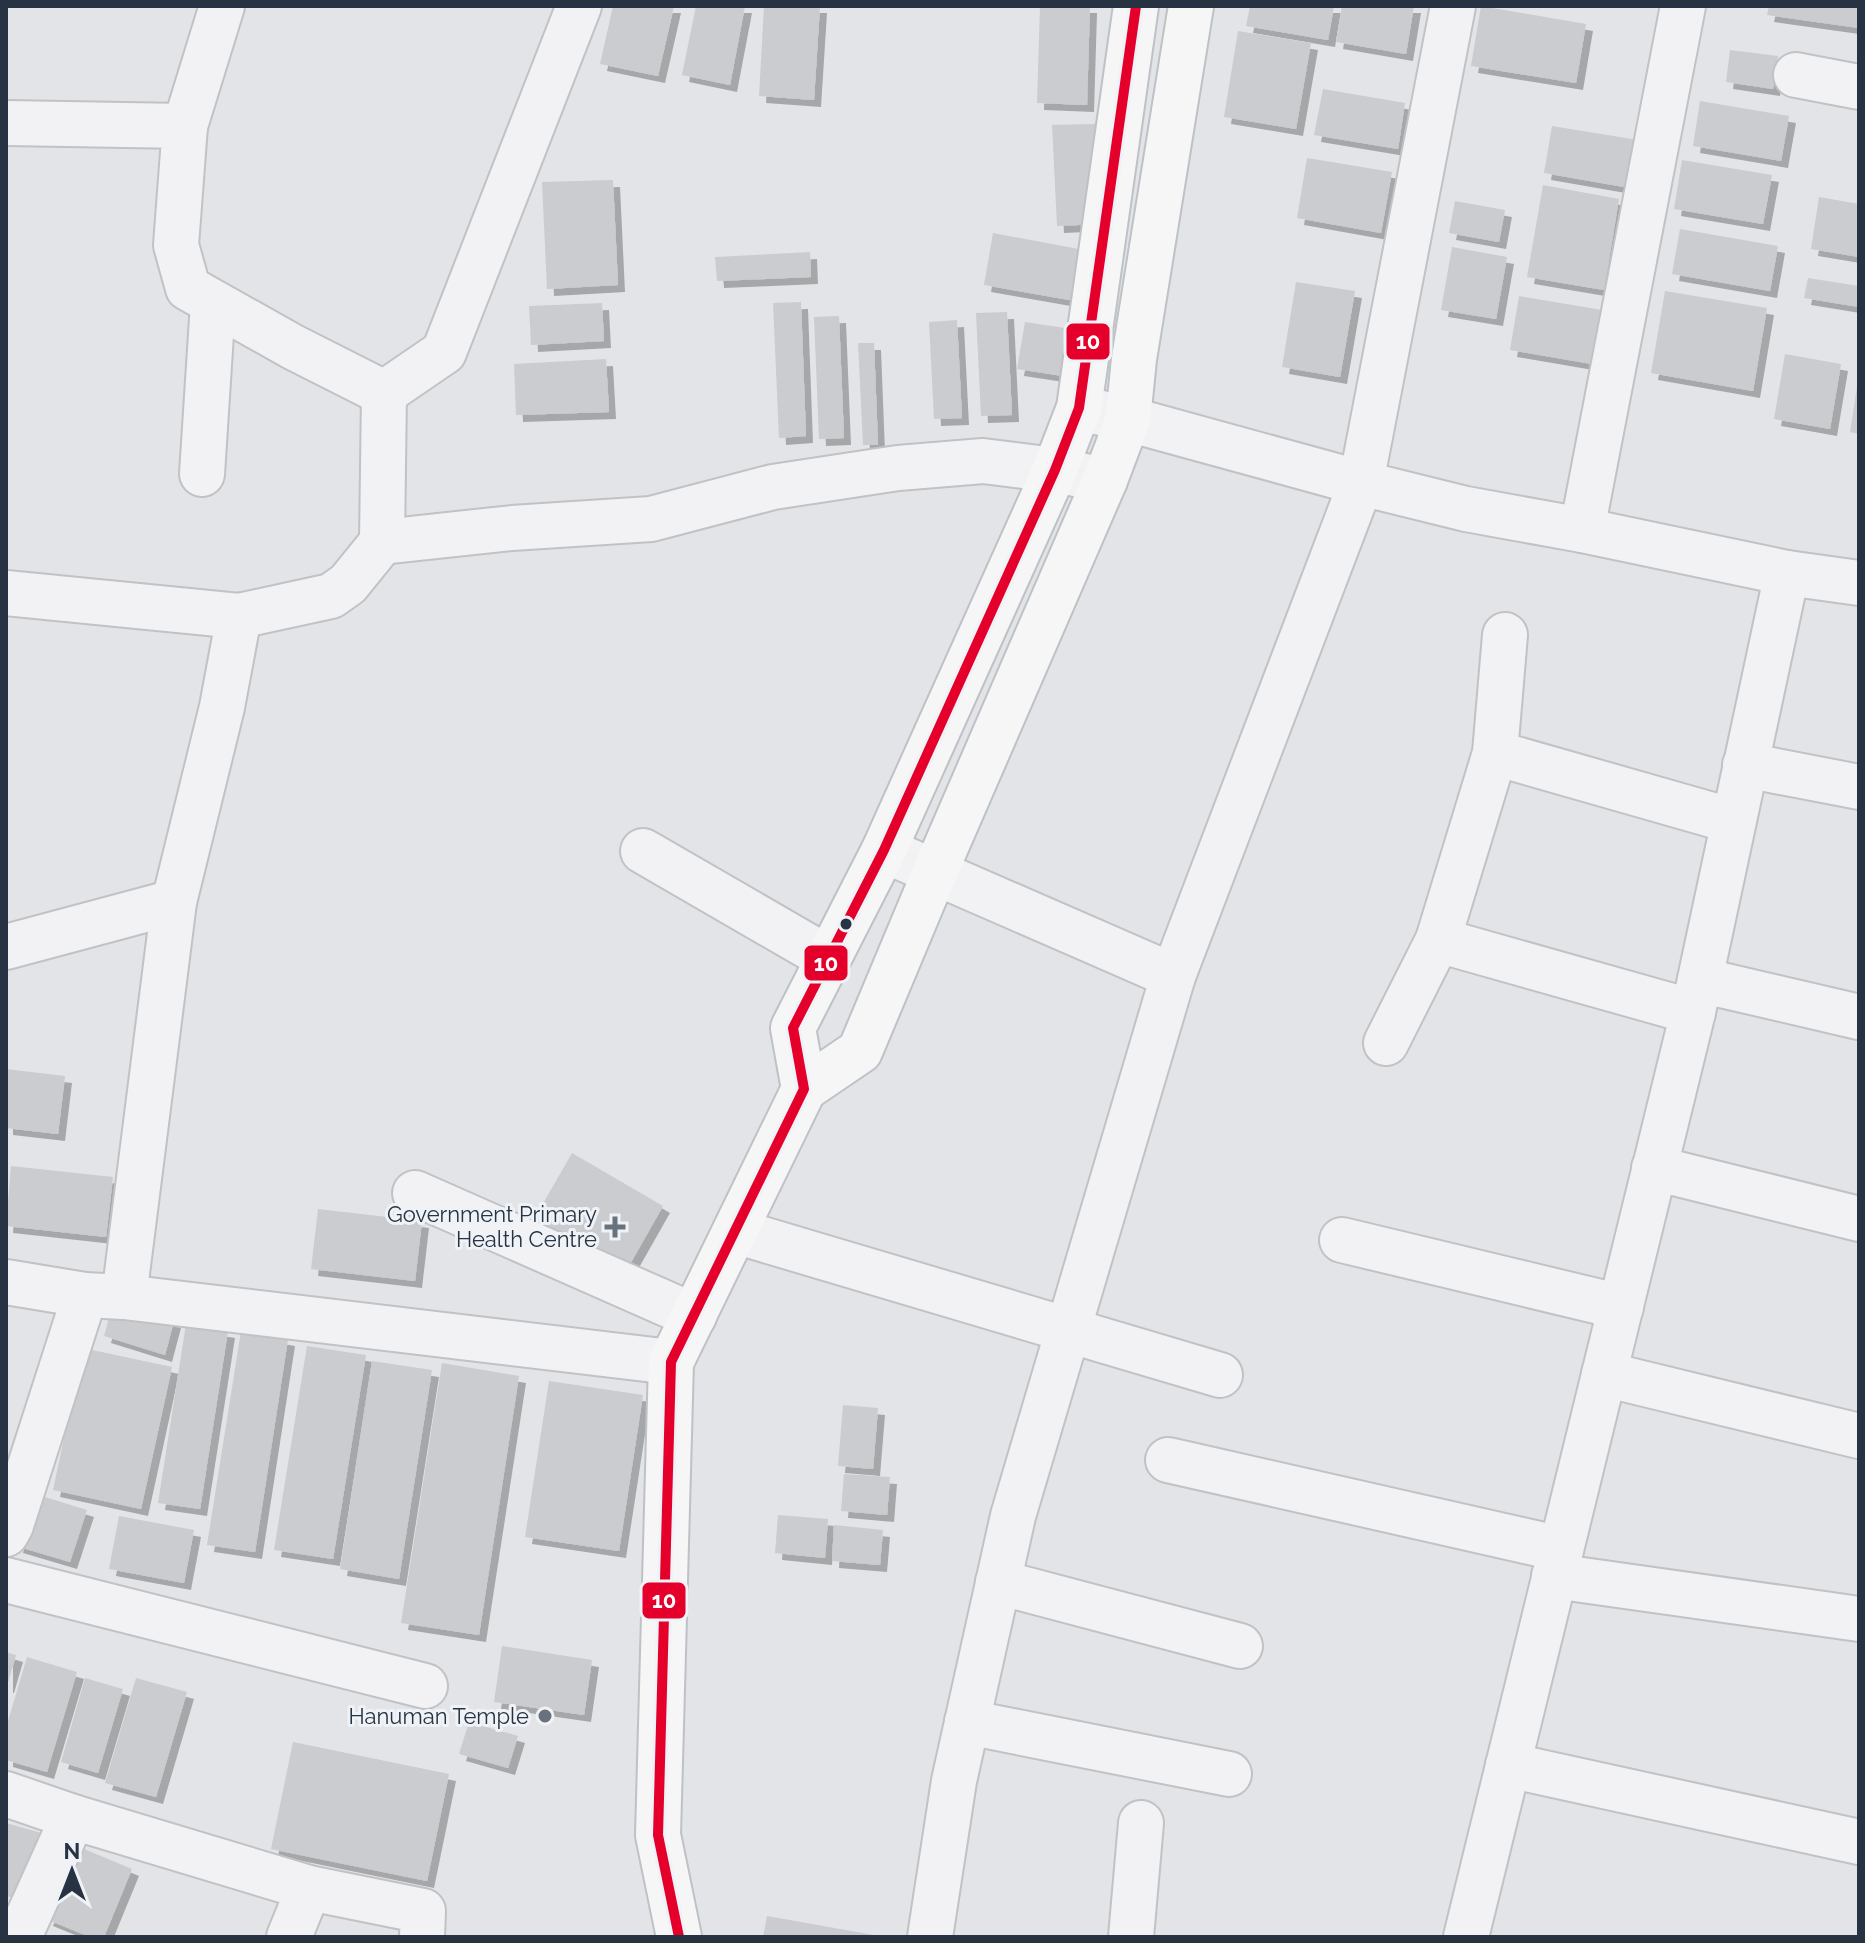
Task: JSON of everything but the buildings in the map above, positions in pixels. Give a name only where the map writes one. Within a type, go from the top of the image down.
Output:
[{"type":"main road","points":[[804,1089],[793,1028],[884,850],[1055,470],[1079,408],[1136,6]]},
{"type":"main road","points":[[679,1937],[658,1835],[671,1362],[804,1089],[860,1051],[1105,480],[1128,419],[1134,359],[1191,6]]},
{"type":"street","points":[[222,6],[185,126],[176,245],[188,288],[293,347],[384,393]]},
{"type":"street","points":[[384,393],[444,352],[579,6]]},
{"type":"street","points":[[930,1937],[954,1781],[1013,1516],[1068,1330],[1173,976],[1361,483],[1453,6]]},
{"type":"street","points":[[1582,530],[1683,6]]},
{"type":"street","points":[[1796,75],[1859,87]]},
{"type":"street","points":[[6,123],[185,126]]},
{"type":"street","points":[[202,474],[213,303]]},
{"type":"street","points":[[6,593],[239,616],[331,596],[348,584],[382,542],[384,393]]},
{"type":"street","points":[[1079,408],[1466,509],[1787,573],[1859,583]]},
{"type":"street","points":[[382,542],[512,528],[651,519],[773,487],[898,468],[983,461],[1105,480]]},
{"type":"street","points":[[1466,1937],[1696,996],[1787,573]]},
{"type":"street","points":[[6,1534],[105,1296],[174,902],[222,707],[239,616]]},
{"type":"street","points":[[1386,1043],[1438,940],[1495,753],[1505,635]]},
{"type":"street","points":[[1495,753],[1733,821]]},
{"type":"street","points":[[1745,765],[1859,787]]},
{"type":"street","points":[[884,850],[1173,976]]},
{"type":"street","points":[[643,851],[828,958]]},
{"type":"street","points":[[6,947],[174,902]]},
{"type":"street","points":[[1438,940],[1696,996],[1859,1017]]},
{"type":"street","points":[[1654,1168],[1859,1219]]},
{"type":"street","points":[[415,1193],[694,1316]]},
{"type":"street","points":[[735,1231],[1220,1375]]},
{"type":"street","points":[[1342,1240],[1621,1307]]},
{"type":"street","points":[[6,1282],[671,1362]]},
{"type":"street","points":[[1604,1374],[1859,1436]]},
{"type":"street","points":[[1168,1460],[1558,1563],[1859,1619]]},
{"type":"street","points":[[6,1580],[425,1686]]},
{"type":"street","points":[[998,1582],[1240,1646]]},
{"type":"street","points":[[967,1722],[1229,1774]]},
{"type":"street","points":[[1508,1765],[1859,1842]]},
{"type":"street","points":[[6,1794],[309,1888],[423,1911],[422,1937]]},
{"type":"street","points":[[19,1937],[73,1817]]},
{"type":"street","points":[[1131,1937],[1141,1823]]},
{"type":"street","points":[[289,1937],[309,1888]]},
{"type":"transit line","name":"10","points":[[679,1937],[658,1835],[671,1362],[804,1089],[793,1028],[884,850],[1055,470],[1079,408],[1136,6]]},
{"type":"place","name":"Government Primary Health Centre","points":[[615,1227]]},
{"type":"place","name":"Hanuman Temple","points":[[545,1716]]}]
